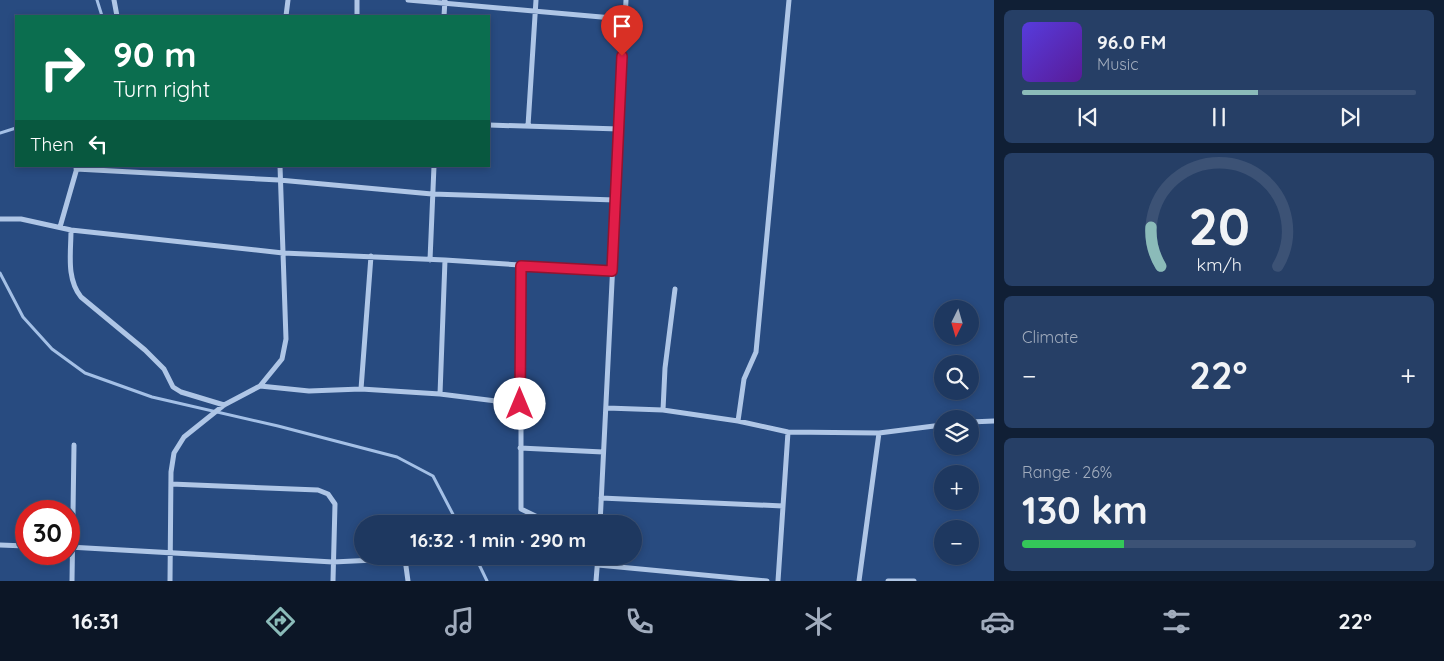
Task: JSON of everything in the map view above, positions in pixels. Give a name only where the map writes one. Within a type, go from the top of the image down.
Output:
[{"type":"street","points":[[114,0],[117,15]]},
{"type":"street","points":[[286,15],[288,0]]},
{"type":"street","points":[[356,15],[357,0]]},
{"type":"street","points":[[408,0],[624,19]]},
{"type":"street","points":[[528,126],[536,0]]},
{"type":"street","points":[[600,515],[626,0]]},
{"type":"street","points":[[738,421],[744,380],[756,352],[789,0]]},
{"type":"street","points":[[444,2],[444,15]]},
{"type":"street","points":[[490,125],[619,129]]},
{"type":"street","points":[[170,581],[171,484],[174,453],[184,437],[224,405],[260,386],[282,359],[286,338],[280,167]]},
{"type":"street","points":[[430,260],[434,167]]},
{"type":"street","points":[[60,228],[77,168],[279,180],[432,194],[615,200]]},
{"type":"street","points":[[0,219],[21,219],[71,230],[283,253],[445,260],[612,271]]},
{"type":"street","points":[[71,230],[70,276],[74,289],[81,297],[145,350],[164,369],[173,387],[181,392],[224,405]]},
{"type":"street","points":[[361,389],[371,256]]},
{"type":"street","points":[[440,394],[445,260]]},
{"type":"street","points":[[521,266],[520,509],[533,515]]},
{"type":"street","points":[[663,410],[665,368],[675,289]]},
{"type":"street","points":[[260,386],[309,391],[361,389],[440,394],[520,404]]},
{"type":"street","points":[[607,408],[663,410],[738,421],[788,432],[879,434],[934,425]]},
{"type":"street","points":[[979,422],[994,421]]},
{"type":"street","points":[[778,581],[788,432]]},
{"type":"street","points":[[859,581],[879,434]]},
{"type":"street","points":[[72,500],[74,445]]},
{"type":"street","points":[[520,448],[603,452]]},
{"type":"street","points":[[171,484],[318,490],[328,494],[335,504],[333,581]]},
{"type":"street","points":[[601,498],[783,506]]},
{"type":"street","points":[[0,545],[15,546]]},
{"type":"street","points":[[80,547],[333,562],[354,561]]},
{"type":"street","points":[[72,565],[72,581]]},
{"type":"street","points":[[406,565],[408,581]]},
{"type":"street","points":[[596,581],[598,566],[767,581]]},
{"type":"street","points":[[888,581],[914,581]]},
{"type":"waterway","points":[[97,0],[102,15]]},
{"type":"waterway","points":[[0,133],[15,128]]},
{"type":"waterway","points":[[0,273],[23,317],[52,349],[85,373],[152,397],[278,426],[397,457],[433,476],[453,515]]},
{"type":"waterway","points":[[479,565],[487,581]]},
{"type":"route","points":[[520,404],[521,266],[612,271],[622,56]]}]
